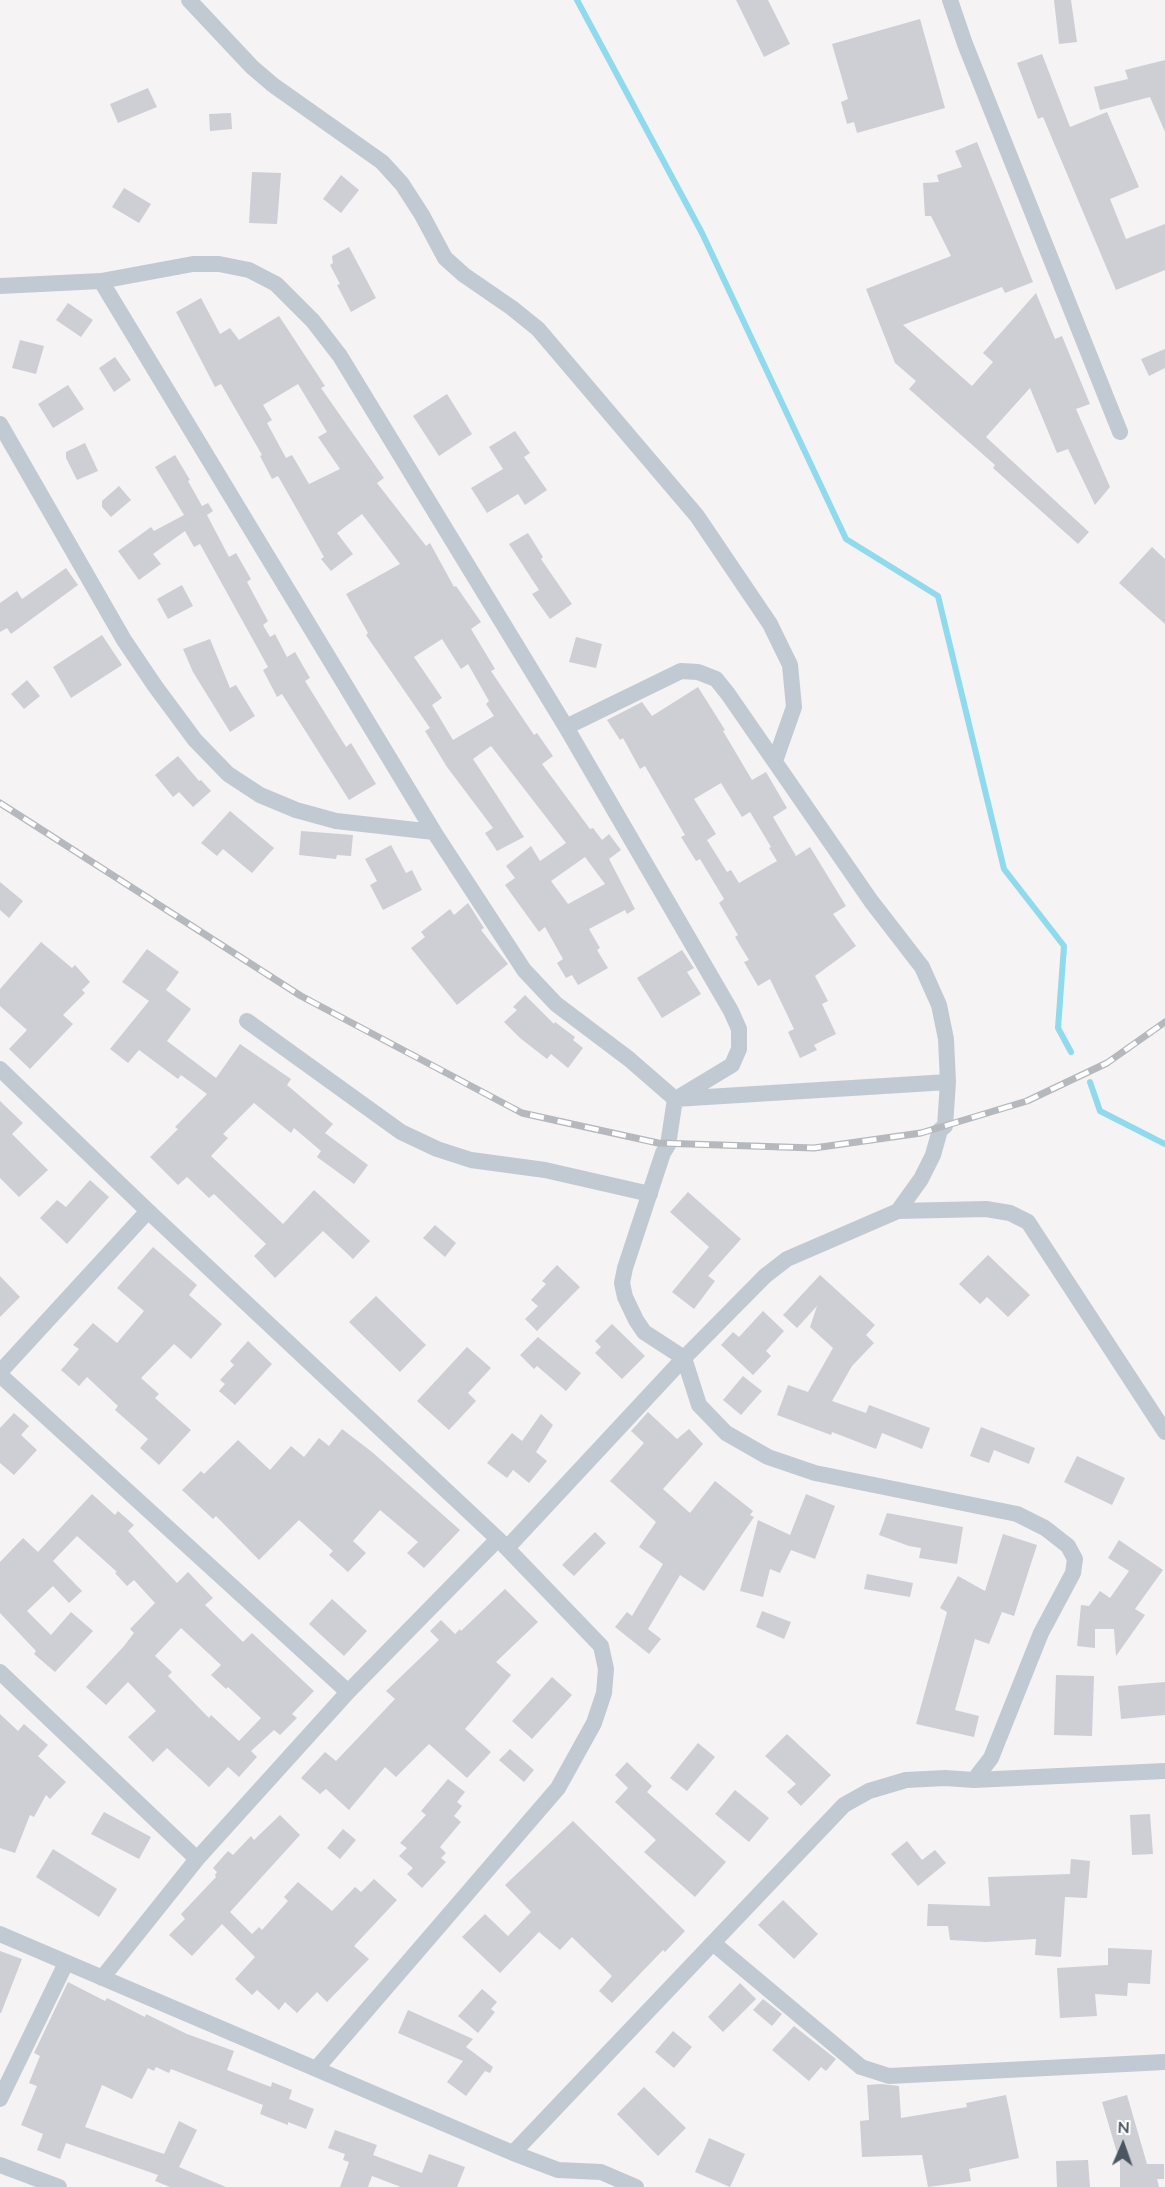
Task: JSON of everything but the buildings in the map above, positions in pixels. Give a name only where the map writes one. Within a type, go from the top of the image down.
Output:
[{"type":"street","points":[[189,0],[252,67],[273,85],[382,162],[407,192],[446,258],[538,329],[697,516],[770,624],[790,665],[794,707],[775,761]]},
{"type":"street","points":[[951,0],[965,44],[1120,432]]},
{"type":"street","points":[[0,286],[101,281],[193,264],[219,264],[249,270],[276,284],[313,321],[340,356],[566,727],[740,1029],[739,1049],[732,1065],[675,1099]]},
{"type":"street","points":[[101,281],[434,832],[524,970],[556,1004],[630,1059],[675,1099],[948,1082]]},
{"type":"street","points":[[0,424],[124,640],[195,740],[228,774],[260,795],[296,810],[336,820],[434,832]]},
{"type":"street","points":[[566,727],[681,671],[698,672],[716,679],[871,901],[922,967],[939,1005],[946,1039],[948,1082],[945,1126],[940,1130],[933,1155],[921,1179],[898,1211]]},
{"type":"street","points":[[247,1021],[401,1132],[437,1149],[471,1160],[545,1170],[650,1194]]},
{"type":"street","points":[[0,1069],[502,1543],[601,1646],[606,1669],[604,1693],[594,1724],[558,1788],[316,2069]]},
{"type":"street","points":[[675,1099],[668,1144],[663,1153],[622,1283],[625,1297],[636,1320],[645,1332],[684,1358],[699,1405],[726,1433],[768,1457],[815,1473],[1017,1514],[1045,1528],[1068,1546],[1075,1559],[1072,1573],[1041,1633],[991,1758],[974,1780]]},
{"type":"street","points":[[102,1978],[197,1859],[348,1692],[502,1543],[757,1283],[787,1259],[898,1211],[986,1209],[1010,1213],[1028,1222],[1165,1432]]},
{"type":"street","points":[[148,1211],[0,1373],[348,1692]]},
{"type":"street","points":[[0,1672],[197,1859]]},
{"type":"street","points":[[513,2153],[844,1805],[869,1791],[906,1780],[945,1778],[974,1780],[1165,1771]]},
{"type":"street","points":[[0,1934],[513,2153],[558,2170],[601,2172],[636,2187]]},
{"type":"street","points":[[713,1943],[861,2067],[889,2076],[1165,2062]]},
{"type":"street","points":[[0,2099],[66,1963]]},
{"type":"street","points":[[0,2165],[58,2187]]},
{"type":"street","points":[[589,2187],[601,2172]]},
{"type":"waterway","points":[[577,0],[702,233],[846,539],[938,596],[1004,869],[1064,946],[1058,1028],[1071,1052]]},
{"type":"waterway","points":[[1090,1082],[1100,1111],[1165,1144]]},
{"type":"railway","points":[[0,803],[301,996],[522,1113],[658,1143],[814,1148],[921,1133],[1027,1101],[1107,1063],[1165,1022]]}]
